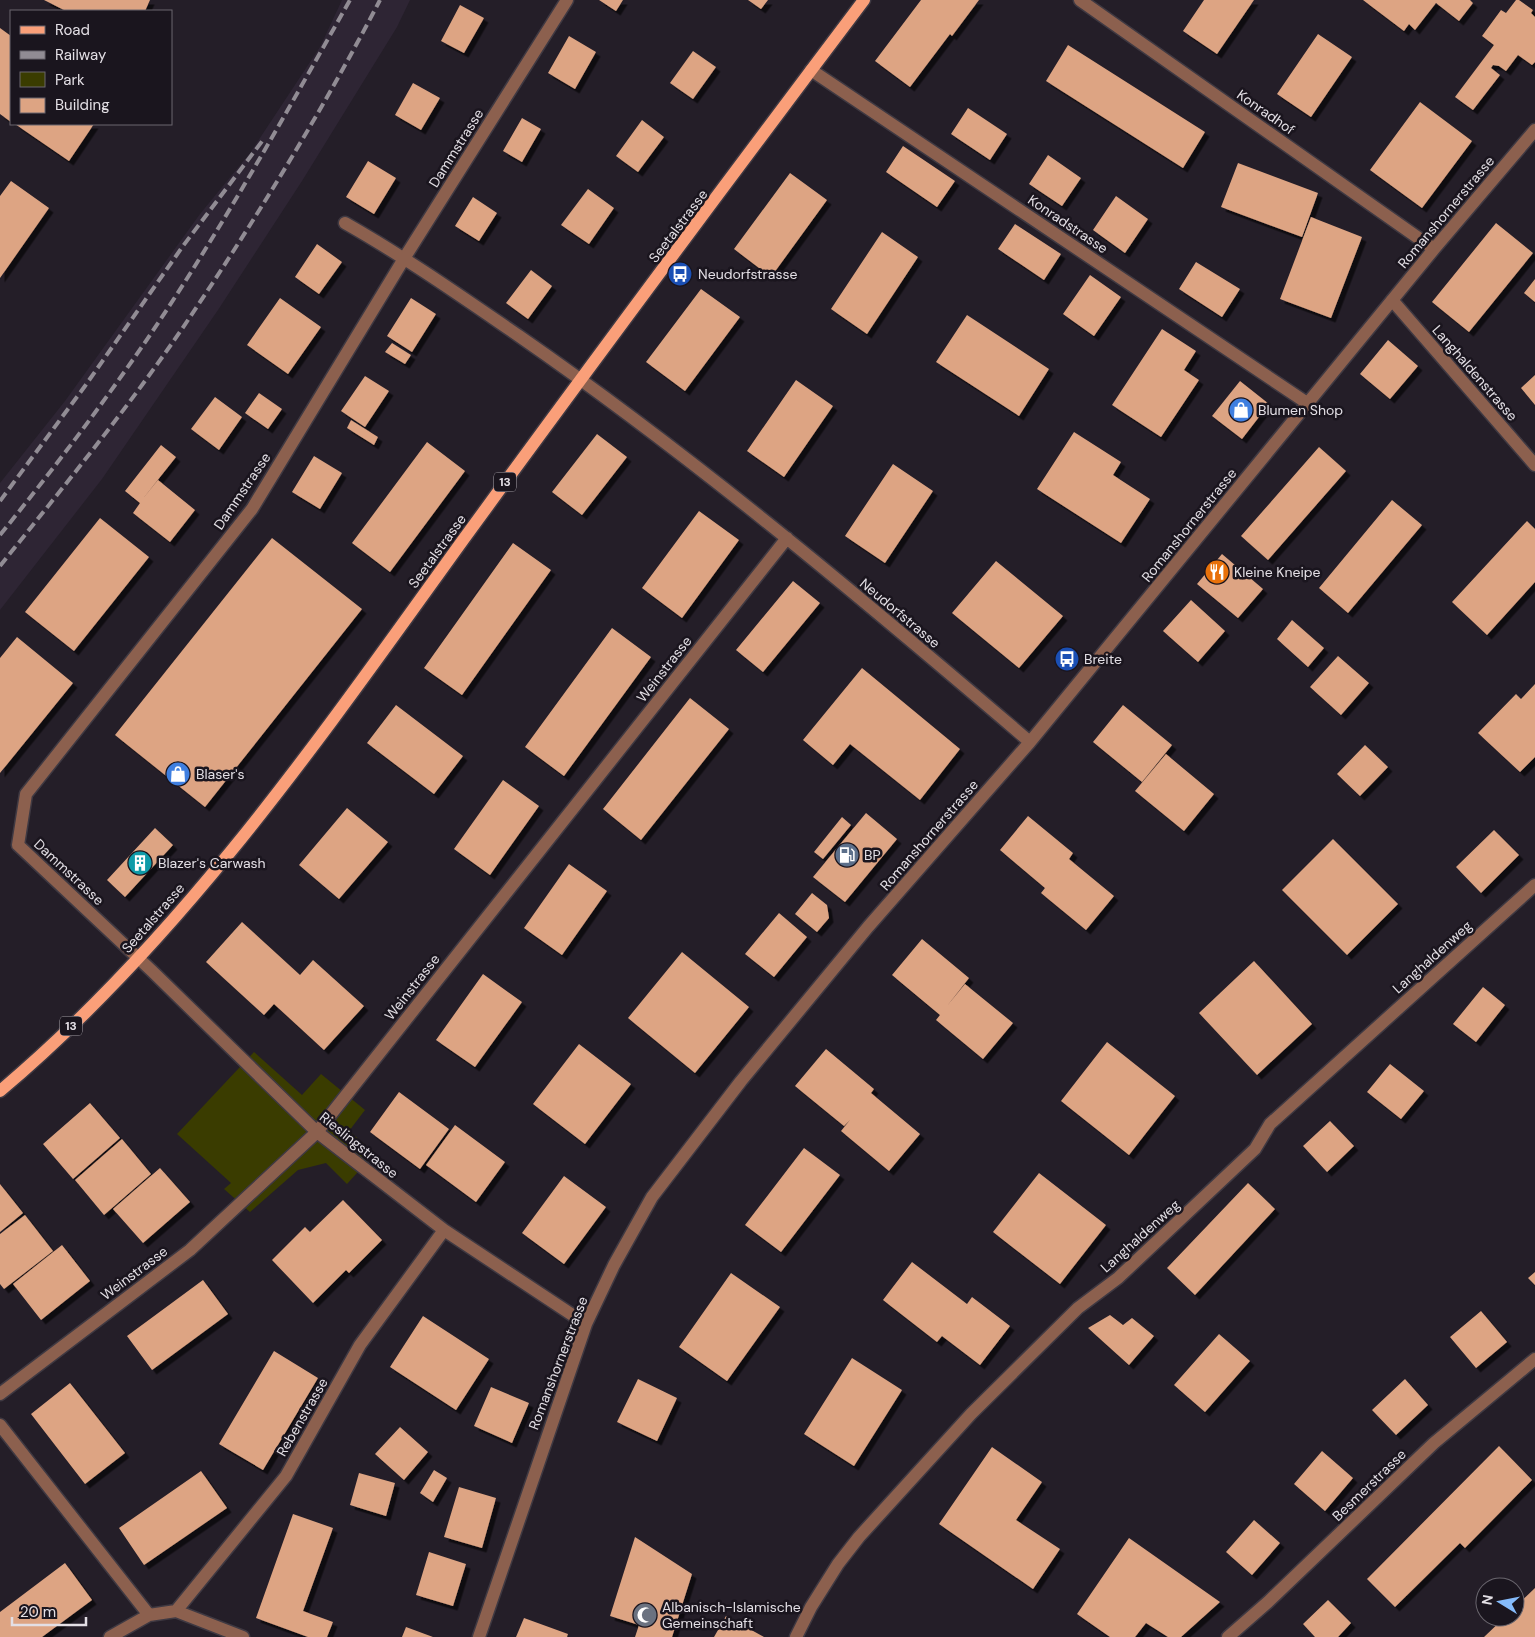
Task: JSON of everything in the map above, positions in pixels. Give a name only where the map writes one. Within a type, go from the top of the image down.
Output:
[{"type":"main road","name":"Seetalstrasse","points":[[0,1091],[52,1045],[139,958],[272,801],[582,379],[864,0]]},
{"type":"street","name":"Dammstrasse","points":[[139,958],[18,845],[26,794],[252,509],[405,258],[567,0]]},
{"type":"street","name":"Konradhof","points":[[1080,0],[1434,249]]},
{"type":"street","name":"Konradstrasse","points":[[811,70],[1307,404]]},
{"type":"street","name":"Romanshornerstrasse","points":[[479,1637],[586,1324],[614,1265],[652,1196],[741,1081],[868,928],[1030,742],[1434,249],[1535,130]]},
{"type":"street","name":"Neudorfstrasse","points":[[345,223],[405,258],[582,379],[787,538],[1030,742]]},
{"type":"street","name":"Langhaldenstrasse","points":[[1392,300],[1535,465]]},
{"type":"street","name":"Weinstrasse","points":[[0,1394],[190,1250],[317,1132],[787,538]]},
{"type":"street","name":"Langhaldenweg","points":[[796,1637],[811,1607],[838,1564],[859,1537],[971,1414],[1078,1308],[1118,1278],[1255,1149],[1270,1124],[1535,885]]},
{"type":"street","name":"Rieslingstrasse","points":[[139,958],[317,1132],[444,1230],[586,1324]]},
{"type":"street","name":"Rebenstrasse","points":[[176,1611],[286,1476],[360,1345],[444,1230]]},
{"type":"street","name":"Besmerstrasse","points":[[1228,1637],[1321,1552],[1434,1443],[1535,1359]]},
{"type":"street","points":[[0,1425],[149,1615]]},
{"type":"street","points":[[110,1637],[149,1615],[176,1611],[243,1637]]},
{"type":"shaded area","points":[[342,0],[410,0],[397,27],[302,181],[218,310],[102,479],[0,610],[0,483],[65,401],[200,214],[250,153],[320,47]]},
{"type":"green space","points":[[254,1052],[302,1095],[321,1074],[365,1110],[349,1131],[375,1153],[347,1184],[326,1163],[298,1170],[250,1212],[224,1189],[231,1183],[177,1134]]},
{"type":"building","points":[[44,0],[150,0],[145,10],[64,10]]},
{"type":"building","points":[[599,0],[623,0],[616,11]]},
{"type":"building","points":[[748,0],[768,0],[761,9]]},
{"type":"building","points":[[921,0],[979,0],[952,36],[950,34],[910,87],[875,61]]},
{"type":"building","points":[[1204,0],[1254,0],[1217,54],[1183,31]]},
{"type":"building","points":[[1363,0],[1470,0],[1473,3],[1459,21],[1436,3],[1415,30],[1409,24],[1404,31]]},
{"type":"building","points":[[1516,0],[1519,0],[1533,10],[1531,13],[1535,17],[1535,62],[1532,65],[1518,55],[1506,71],[1499,66],[1493,65],[1491,68],[1500,75],[1473,110],[1455,97],[1494,45],[1482,36],[1501,10],[1506,13]]},
{"type":"building","points":[[460,5],[484,18],[464,53],[441,41]]},
{"type":"building","points":[[0,28],[10,35],[10,121],[0,114]]},
{"type":"building","points":[[1318,34],[1352,57],[1311,117],[1277,94]]},
{"type":"building","points":[[569,36],[596,52],[575,89],[548,73]]},
{"type":"building","points":[[1068,45],[1205,132],[1183,168],[1046,81]]},
{"type":"building","points":[[693,51],[716,67],[693,99],[670,83]]},
{"type":"building","points":[[413,83],[440,98],[421,130],[395,115]]},
{"type":"building","points":[[1420,102],[1472,141],[1422,208],[1370,170]]},
{"type":"building","points":[[968,108],[1007,134],[990,160],[951,134]]},
{"type":"building","points":[[522,118],[541,129],[522,162],[503,151]]},
{"type":"building","points":[[642,120],[664,137],[638,172],[616,156]]},
{"type":"building","points":[[16,125],[93,125],[69,161]]},
{"type":"building","points":[[903,146],[955,181],[937,207],[886,172]]},
{"type":"building","points":[[1048,155],[1081,178],[1062,206],[1029,184]]},
{"type":"building","points":[[368,161],[396,178],[374,214],[346,197]]},
{"type":"building","points":[[1238,163],[1318,193],[1302,237],[1221,207]]},
{"type":"building","points":[[790,173],[827,200],[771,277],[734,249]]},
{"type":"building","points":[[11,181],[49,208],[0,278],[0,196]]},
{"type":"building","points":[[588,189],[614,208],[589,244],[561,225]]},
{"type":"building","points":[[1116,196],[1148,219],[1125,253],[1093,230]]},
{"type":"building","points":[[473,197],[497,213],[479,241],[455,226]]},
{"type":"building","points":[[1311,217],[1362,237],[1331,318],[1280,299]]},
{"type":"building","points":[[1496,223],[1533,253],[1469,332],[1432,302]]},
{"type":"building","points":[[1015,224],[1061,254],[1044,280],[998,249]]},
{"type":"building","points":[[882,232],[918,257],[867,334],[831,309]]},
{"type":"building","points":[[317,244],[342,262],[319,294],[295,277]]},
{"type":"building","points":[[1196,262],[1240,289],[1222,317],[1179,289]]},
{"type":"building","points":[[531,270],[552,286],[528,319],[506,303]]},
{"type":"building","points":[[1090,275],[1121,297],[1094,336],[1063,314]]},
{"type":"building","points":[[1535,279],[1535,302],[1524,293]]},
{"type":"building","points":[[701,289],[740,317],[685,391],[646,362]]},
{"type":"building","points":[[280,298],[321,327],[288,374],[247,345]]},
{"type":"building","points":[[411,298],[436,314],[412,352],[387,336]]},
{"type":"building","points":[[967,315],[1049,369],[1019,416],[936,362]]},
{"type":"building","points":[[1162,329],[1196,351],[1184,370],[1199,380],[1161,437],[1112,405]]},
{"type":"building","points":[[1388,340],[1418,366],[1390,399],[1360,374]]},
{"type":"building","points":[[392,343],[411,355],[405,364],[385,352]]},
{"type":"building","points":[[1535,375],[1535,405],[1521,388]]},
{"type":"building","points":[[365,376],[389,391],[365,427],[341,411]]},
{"type":"building","points":[[796,380],[833,406],[784,477],[747,451]]},
{"type":"building","points":[[1240,381],[1269,404],[1242,439],[1212,416]]},
{"type":"building","points":[[259,393],[282,409],[268,429],[245,413]]},
{"type":"building","points":[[215,397],[242,417],[219,450],[191,429]]},
{"type":"building","points":[[351,420],[378,437],[374,445],[347,428]]},
{"type":"building","points":[[1074,432],[1121,462],[1113,475],[1150,499],[1121,543],[1037,489]]},
{"type":"building","points":[[597,434],[627,457],[582,515],[552,492]]},
{"type":"building","points":[[427,442],[465,471],[390,572],[352,543]]},
{"type":"building","points":[[161,445],[176,457],[141,501],[158,480],[195,510],[170,542],[133,513],[140,503],[125,491]]},
{"type":"building","points":[[1319,447],[1346,471],[1268,560],[1241,536]]},
{"type":"building","points":[[314,456],[342,473],[320,509],[292,492]]},
{"type":"building","points":[[893,464],[933,491],[885,563],[845,536]]},
{"type":"building","points":[[1392,500],[1422,525],[1348,613],[1319,588]]},
{"type":"building","points":[[699,511],[739,540],[682,618],[642,588]]},
{"type":"building","points":[[100,518],[149,557],[74,651],[25,612]]},
{"type":"building","points":[[1527,521],[1535,529],[1535,582],[1487,635],[1452,602]]},
{"type":"building","points":[[272,538],[362,609],[205,807],[115,735]]},
{"type":"building","points":[[513,543],[551,570],[462,695],[424,668]]},
{"type":"building","points":[[1222,554],[1263,589],[1238,618],[1197,584]]},
{"type":"building","points":[[996,561],[1063,616],[1019,668],[952,613]]},
{"type":"building","points":[[793,581],[820,603],[763,672],[736,650]]},
{"type":"building","points":[[1191,600],[1225,631],[1198,662],[1163,631]]},
{"type":"building","points":[[1292,620],[1324,648],[1308,667],[1277,639]]},
{"type":"building","points":[[612,628],[651,657],[564,776],[525,747]]},
{"type":"building","points":[[17,637],[73,683],[0,773],[0,658]]},
{"type":"building","points":[[1338,656],[1369,683],[1341,715],[1310,687]]},
{"type":"building","points":[[862,668],[960,749],[920,800],[850,744],[833,765],[803,740]]},
{"type":"building","points":[[1535,684],[1535,757],[1520,772],[1478,733],[1516,694],[1521,699]]},
{"type":"building","points":[[690,698],[729,729],[641,840],[603,809]]},
{"type":"building","points":[[396,705],[463,756],[434,794],[367,743]]},
{"type":"building","points":[[1123,705],[1172,745],[1142,782],[1093,742]]},
{"type":"building","points":[[1365,745],[1388,767],[1360,796],[1337,774]]},
{"type":"building","points":[[1166,754],[1214,794],[1184,831],[1135,791]]},
{"type":"building","points":[[503,780],[539,806],[490,875],[454,849]]},
{"type":"building","points":[[347,808],[388,842],[339,899],[299,865]]},
{"type":"building","points":[[866,813],[897,839],[845,902],[813,877]]},
{"type":"building","points":[[1028,816],[1073,853],[1069,859],[1114,896],[1086,930],[1041,893],[1045,888],[1000,850]]},
{"type":"building","points":[[842,817],[851,825],[823,859],[814,852]]},
{"type":"building","name":"Blazer's Carwash","points":[[155,828],[173,845],[125,897],[107,880]]},
{"type":"building","points":[[1494,830],[1519,855],[1481,893],[1456,867]]},
{"type":"building","points":[[1333,839],[1398,904],[1347,955],[1282,890]]},
{"type":"building","points":[[569,864],[607,891],[562,955],[524,928]]},
{"type":"building","points":[[812,893],[827,905],[829,918],[817,932],[795,914]]},
{"type":"building","points":[[779,913],[807,937],[774,977],[745,954]]},
{"type":"building","points":[[242,922],[300,975],[313,960],[364,1006],[324,1050],[274,1004],[264,1015],[206,962]]},
{"type":"building","points":[[922,939],[969,978],[947,1006],[965,984],[1013,1023],[983,1059],[936,1020],[940,1015],[892,975]]},
{"type":"building","points":[[682,952],[749,1007],[695,1073],[628,1018]]},
{"type":"building","points":[[1254,961],[1312,1024],[1257,1075],[1199,1013]]},
{"type":"building","points":[[483,974],[522,1002],[475,1067],[436,1040]]},
{"type":"building","points":[[1483,987],[1505,1005],[1476,1042],[1453,1024]]},
{"type":"building","points":[[1107,1042],[1175,1096],[1129,1155],[1061,1101]]},
{"type":"building","points":[[579,1044],[631,1084],[585,1144],[533,1104]]},
{"type":"building","points":[[826,1049],[874,1089],[871,1093],[920,1134],[889,1171],[841,1131],[850,1120],[844,1126],[795,1086]]},
{"type":"building","points":[[1390,1064],[1424,1091],[1401,1119],[1367,1092]]},
{"type":"building","points":[[399,1092],[449,1129],[420,1169],[370,1132]]},
{"type":"building","points":[[90,1103],[120,1138],[73,1179],[43,1144]]},
{"type":"building","points":[[1330,1121],[1354,1146],[1327,1172],[1303,1146]]},
{"type":"building","points":[[455,1125],[505,1162],[476,1202],[426,1165]]},
{"type":"building","points":[[122,1139],[151,1174],[104,1215],[75,1180]]},
{"type":"building","points":[[804,1148],[840,1175],[781,1252],[745,1225]]},
{"type":"building","points":[[160,1168],[190,1202],[143,1243],[113,1209]]},
{"type":"building","points":[[1039,1173],[1106,1225],[1060,1284],[993,1232]]},
{"type":"building","points":[[564,1176],[606,1207],[564,1264],[522,1233]]},
{"type":"building","points":[[1248,1183],[1275,1209],[1195,1295],[1167,1268]]},
{"type":"building","points":[[0,1184],[23,1213],[0,1232]]},
{"type":"building","points":[[343,1200],[382,1240],[349,1273],[346,1270],[313,1303],[272,1260],[305,1227],[310,1232]]},
{"type":"building","points":[[25,1215],[53,1251],[4,1289],[0,1284],[0,1234]]},
{"type":"building","points":[[62,1245],[90,1281],[41,1320],[13,1284]]},
{"type":"building","points":[[912,1262],[967,1304],[972,1297],[1010,1326],[980,1365],[942,1336],[937,1342],[883,1300]]},
{"type":"building","points":[[1535,1272],[1535,1285],[1528,1278]]},
{"type":"building","points":[[731,1273],[780,1307],[727,1381],[679,1347]]},
{"type":"building","points":[[203,1280],[228,1314],[152,1370],[127,1336]]},
{"type":"building","points":[[1481,1311],[1507,1342],[1476,1368],[1450,1337]]},
{"type":"building","points":[[1110,1315],[1123,1325],[1132,1318],[1154,1336],[1129,1365],[1088,1328]]},
{"type":"building","points":[[423,1316],[489,1359],[456,1410],[390,1367]]},
{"type":"building","points":[[1219,1334],[1250,1361],[1205,1412],[1174,1385]]},
{"type":"building","points":[[274,1351],[318,1378],[263,1470],[219,1444]]},
{"type":"building","points":[[852,1358],[902,1390],[854,1466],[804,1434]]},
{"type":"building","points":[[638,1379],[677,1398],[657,1441],[617,1422]]},
{"type":"building","points":[[1405,1379],[1428,1405],[1396,1435],[1372,1410]]},
{"type":"building","points":[[70,1383],[125,1453],[85,1484],[31,1414]]},
{"type":"building","points":[[491,1387],[529,1403],[512,1443],[474,1426]]},
{"type":"building","points":[[400,1427],[428,1452],[404,1480],[375,1454]]},
{"type":"building","points":[[1499,1446],[1532,1480],[1465,1548],[1460,1543],[1395,1607],[1367,1579]]},
{"type":"building","points":[[992,1447],[1042,1482],[1016,1520],[1060,1549],[1033,1589],[939,1524]]},
{"type":"building","points":[[1322,1451],[1353,1478],[1325,1511],[1294,1484]]},
{"type":"building","points":[[434,1470],[447,1478],[433,1502],[420,1493]]},
{"type":"building","points":[[201,1471],[227,1508],[144,1565],[119,1528]]},
{"type":"building","points":[[359,1473],[395,1483],[386,1516],[350,1505]]},
{"type":"building","points":[[459,1487],[496,1498],[482,1548],[444,1537]]},
{"type":"building","points":[[293,1514],[333,1528],[303,1611],[333,1622],[327,1637],[308,1637],[256,1618]]},
{"type":"building","points":[[1254,1520],[1280,1543],[1252,1575],[1226,1552]]},
{"type":"building","points":[[635,1537],[692,1574],[672,1637],[635,1637],[639,1625],[610,1616]]},
{"type":"building","points":[[1129,1538],[1220,1602],[1181,1637],[1168,1637],[1146,1623],[1135,1637],[1110,1637],[1077,1614]]},
{"type":"building","points":[[429,1552],[466,1564],[453,1606],[416,1595]]},
{"type":"building","points":[[65,1563],[92,1600],[42,1637],[0,1637],[0,1612]]},
{"type":"building","points":[[1535,1588],[1535,1637],[1484,1637],[1494,1627],[1525,1627],[1525,1598]]},
{"type":"building","points":[[1328,1600],[1351,1623],[1338,1637],[1315,1637],[1303,1624]]},
{"type":"building","points":[[726,1616],[764,1637],[714,1637]]},
{"type":"building","points":[[524,1618],[568,1634],[567,1637],[516,1637]]},
{"type":"building","points":[[406,1627],[433,1637],[402,1637]]},
{"type":"railway","points":[[0,535],[96,412],[177,294],[253,169],[350,0]]},
{"type":"railway","points":[[0,566],[120,415],[188,320],[239,243],[288,163],[380,0]]},
{"type":"railway","points":[[0,501],[85,386],[183,246],[263,140]]},
{"type":"place","name":"Neudorfstrasse","points":[[680,274]]},
{"type":"place","name":"Blumen Shop","points":[[1241,410]]},
{"type":"place","name":"Kleine Kneipe","points":[[1217,572]]},
{"type":"place","name":"Breite","points":[[1067,659]]},
{"type":"place","name":"Blaser's","points":[[178,774]]},
{"type":"place","name":"BP","points":[[847,855]]},
{"type":"place","name":"Blazer's Carwash","points":[[140,863]]},
{"type":"place","name":"Albanisch-Islamische Gemeinschaft","points":[[645,1615]]}]
